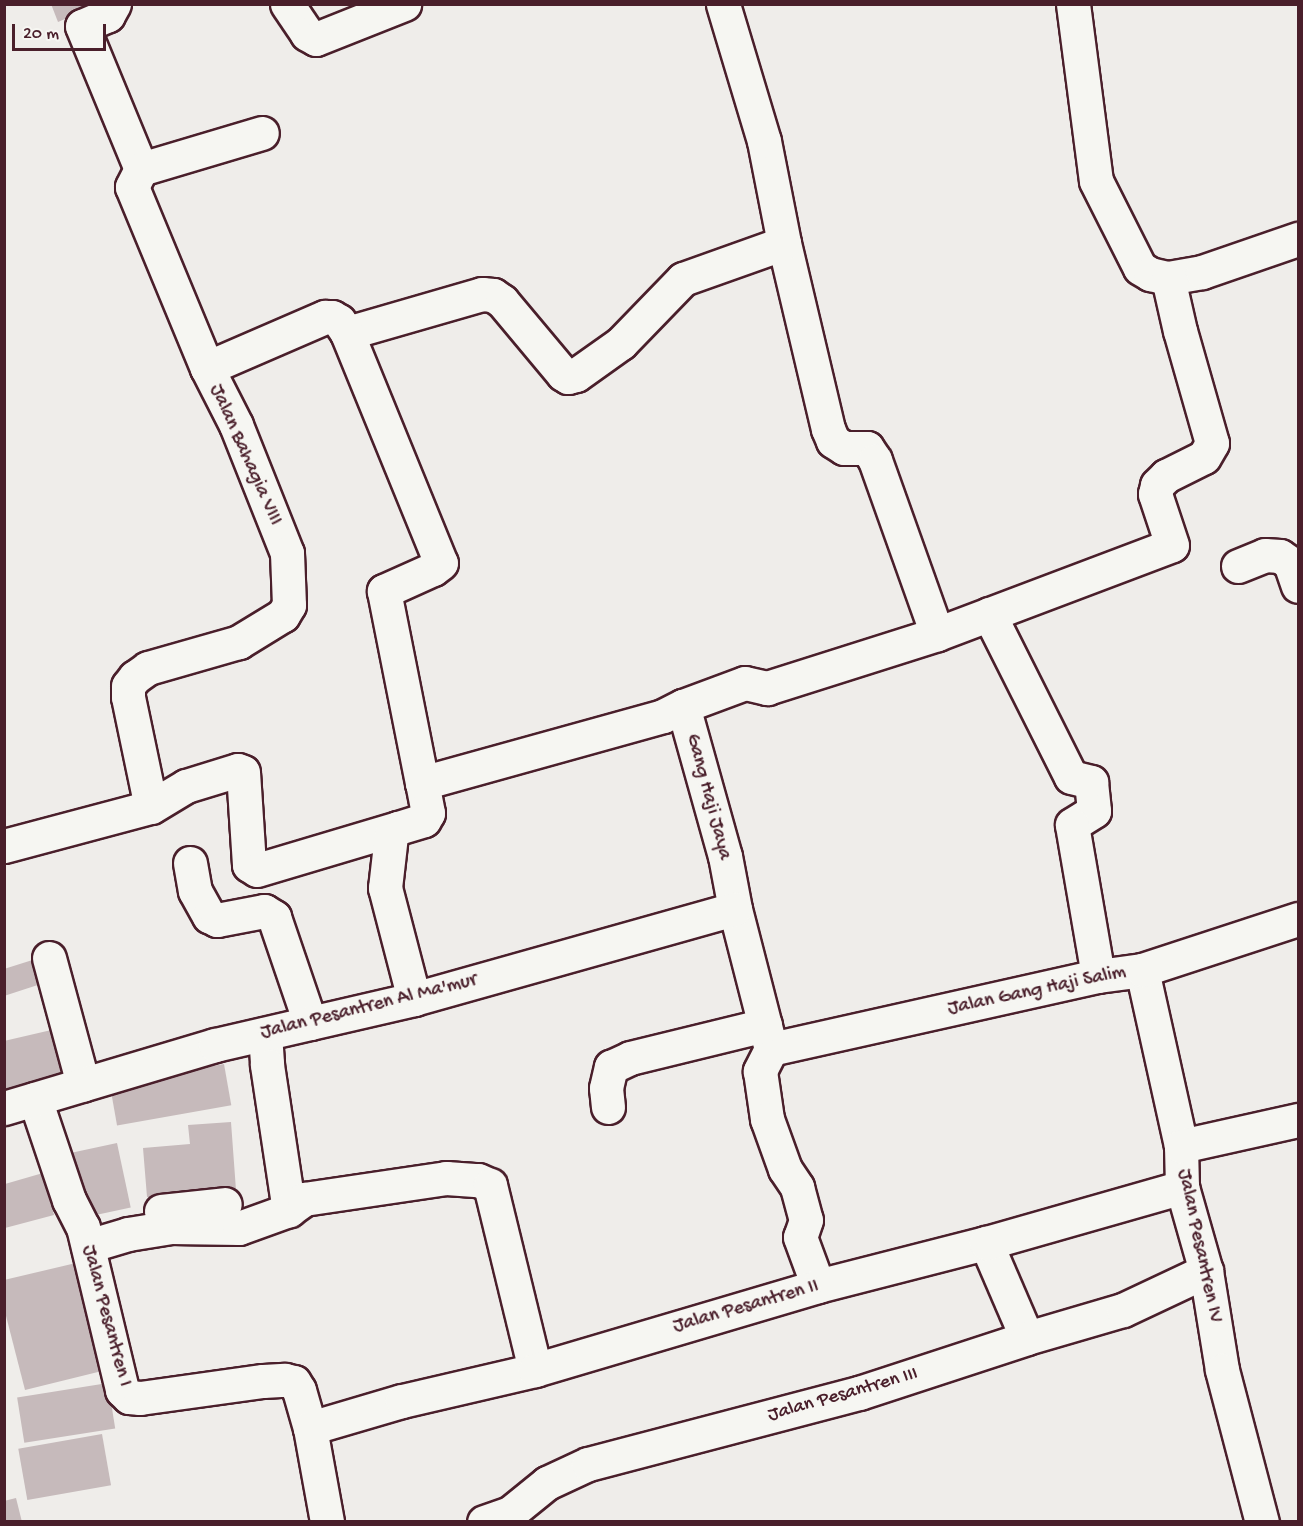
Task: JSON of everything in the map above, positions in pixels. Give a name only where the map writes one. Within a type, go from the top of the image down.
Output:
[{"type":"street","points":[[114,4],[108,15],[82,26],[141,169],[262,133]]},
{"type":"street","points":[[287,4],[307,34],[316,39],[404,4]]},
{"type":"street","points":[[723,4],[764,141],[784,243],[828,429],[833,441],[844,448],[867,448],[875,460],[937,634]]},
{"type":"street","points":[[1073,4],[1096,181],[1140,268],[1149,274],[1168,278],[1202,272],[1299,238]]},
{"type":"street","name":"Jalan Bahagia VIII","points":[[141,169],[132,188],[207,368],[236,425],[287,553],[289,605],[283,615],[239,642],[148,668],[135,677],[128,686],[128,697],[151,807]]},
{"type":"street","points":[[347,333],[482,294],[493,295],[502,301],[562,375],[576,375],[621,342],[683,279],[784,243]]},
{"type":"street","points":[[422,783],[673,711],[745,683],[767,688],[937,634],[1172,544],[1156,500],[1157,485],[1166,476],[1204,457],[1212,443],[1180,331],[1168,278]]},
{"type":"street","points":[[4,846],[151,807],[186,786],[238,770],[243,772],[249,866],[257,870],[424,820],[428,813],[384,591],[441,563],[347,333],[339,321],[332,317],[325,317],[207,368]]},
{"type":"street","points":[[1238,566],[1272,554],[1280,556],[1296,569]]},
{"type":"street","points":[[989,614],[1071,777],[1091,782],[1094,811],[1072,825],[1098,976]]},
{"type":"street","name":"Gang Haji Jaya","points":[[673,711],[725,856],[735,909],[768,1037]]},
{"type":"street","points":[[398,828],[388,843],[385,888],[414,999]]},
{"type":"street","points":[[190,863],[195,891],[209,916],[217,920],[264,911],[274,917],[310,1023]]},
{"type":"street","name":"Jalan Pesantren Al Ma'mur","points":[[4,1108],[215,1045],[414,999],[735,909]]},
{"type":"street","name":"Jalan Gang Haji Salim","points":[[608,1107],[606,1088],[611,1068],[630,1058],[768,1037],[1098,976],[1142,970],[1299,919]]},
{"type":"street","points":[[49,958],[83,1084]]},
{"type":"street","name":"Jalan Pesantren IV","points":[[1142,970],[1181,1146],[1182,1187],[1206,1271],[1222,1370],[1262,1521]]},
{"type":"street","points":[[265,1034],[267,1065],[289,1210]]},
{"type":"street","points":[[768,1037],[760,1071],[767,1119],[785,1169],[797,1187],[806,1220],[800,1237],[818,1286]]},
{"type":"street","name":"Jalan Pesantren I","points":[[35,1099],[69,1200],[85,1236],[122,1390],[129,1397],[285,1380],[294,1382],[299,1390],[310,1428]]},
{"type":"street","points":[[1181,1146],[1299,1120]]},
{"type":"street","points":[[85,1236],[128,1234],[171,1227],[239,1228],[289,1210],[304,1199],[446,1178],[478,1180],[490,1185],[535,1370]]},
{"type":"street","name":"Jalan Pesantren II","points":[[310,1428],[402,1401],[535,1370],[818,1286],[986,1243],[1182,1187]]},
{"type":"street","points":[[85,1236],[178,1208],[225,1204]]},
{"type":"street","points":[[986,1243],[1027,1338]]},
{"type":"street","name":"Jalan Pesantren III","points":[[484,1521],[510,1513],[548,1483],[588,1464],[859,1393],[1027,1338],[1123,1310],[1206,1271]]},
{"type":"street","points":[[310,1428],[327,1521]]},
{"type":"building","points":[[51,4],[100,4],[58,22]]},
{"type":"building","points":[[42,957],[50,981],[4,996],[4,969]]},
{"type":"building","points":[[60,1028],[71,1074],[4,1089],[4,1041]]},
{"type":"building","points":[[224,1064],[231,1105],[117,1126],[110,1084]]},
{"type":"building","points":[[231,1122],[236,1190],[147,1197],[143,1148],[190,1144],[188,1125]]},
{"type":"building","points":[[117,1143],[131,1208],[82,1218],[68,1153]]},
{"type":"building","points":[[43,1173],[54,1215],[5,1228],[5,1184]]},
{"type":"building","points":[[76,1263],[102,1371],[25,1390],[4,1308],[4,1280]]},
{"type":"building","points":[[108,1383],[115,1428],[24,1443],[17,1397]]},
{"type":"building","points":[[102,1434],[111,1485],[27,1500],[18,1449]]},
{"type":"building","points":[[16,1498],[22,1522],[4,1522],[4,1501]]}]
